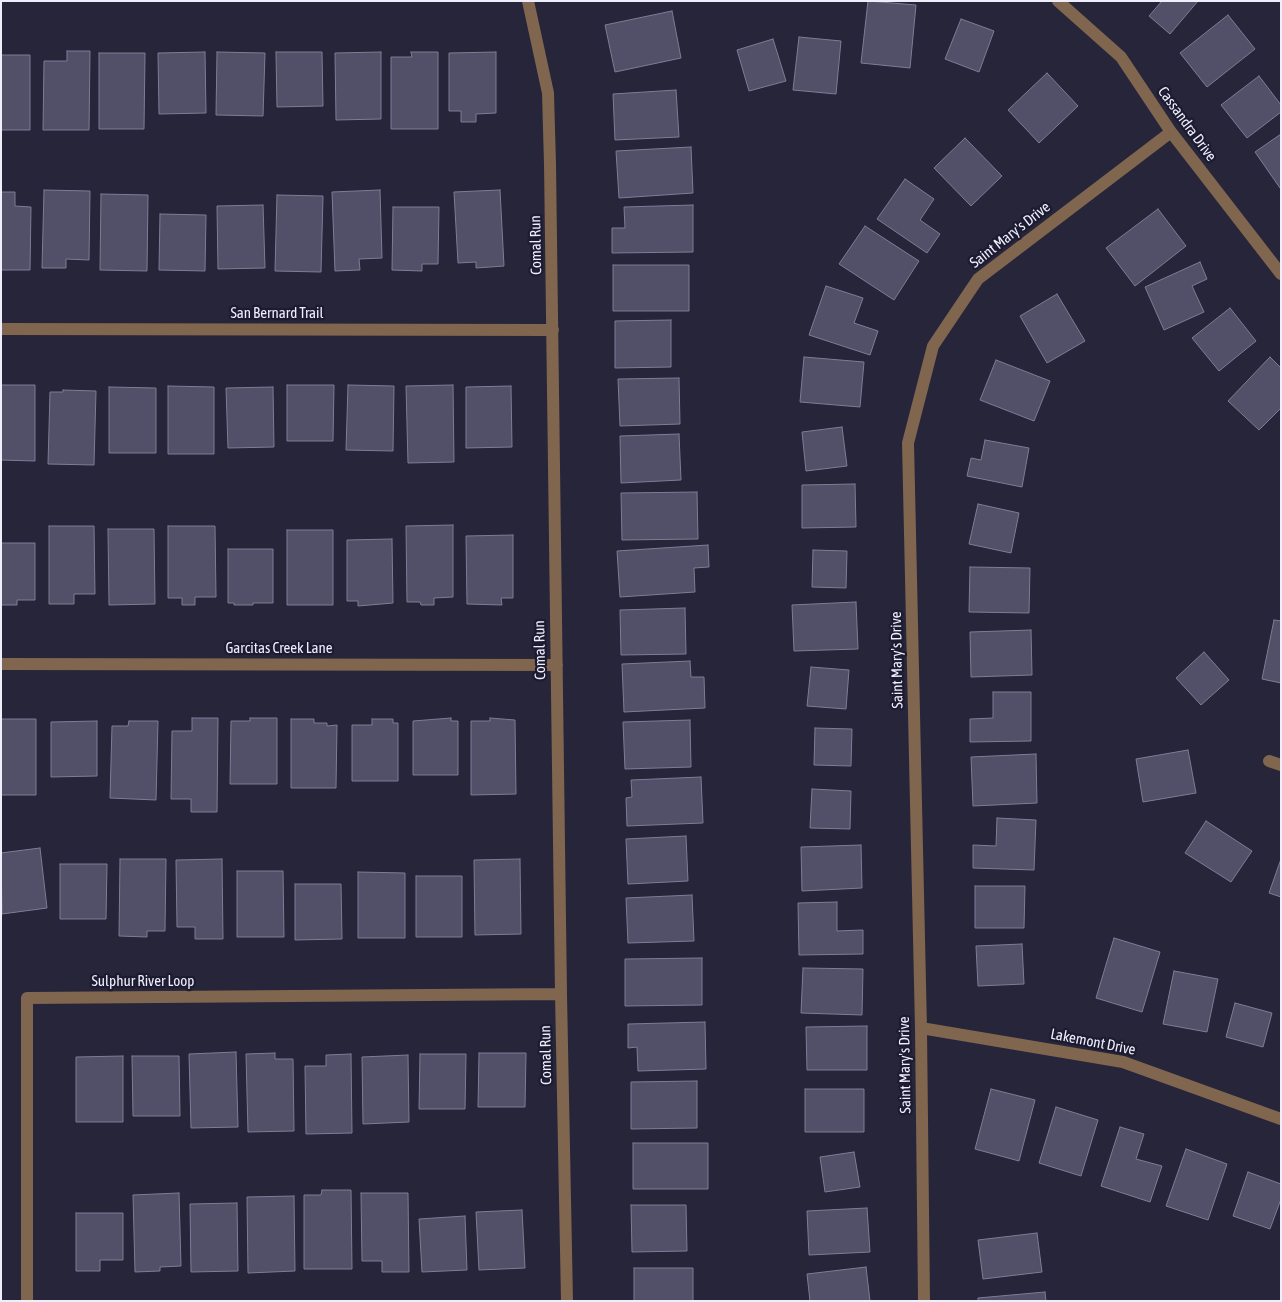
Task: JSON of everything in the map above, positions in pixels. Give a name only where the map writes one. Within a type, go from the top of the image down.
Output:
[{"type":"street","name":"Comal Run","points":[[528,1],[548,93],[567,1301]]},
{"type":"street","name":"Cassandra Drive","points":[[1058,1],[1121,57],[1171,132],[1281,274]]},
{"type":"street","name":"Saint Mary's Drive","points":[[924,1301],[922,1028],[908,443],[933,346],[978,278],[1171,132]]},
{"type":"street","name":"San Bernard Trail","points":[[1,329],[553,330]]},
{"type":"street","name":"Garcitas Creek Lane","points":[[1,664],[557,665]]},
{"type":"street","name":"Sulphur River Loop","points":[[27,1301],[27,998],[561,994]]},
{"type":"street","name":"Lakemont Drive","points":[[922,1028],[1123,1062],[1281,1118]]},
{"type":"building","points":[[868,1],[916,5],[910,68],[861,63]]},
{"type":"building","points":[[1162,1],[1198,1],[1170,34],[1149,16]]},
{"type":"building","points":[[672,11],[681,58],[615,72],[605,25]]},
{"type":"building","points":[[1228,15],[1255,49],[1207,87],[1180,53]]},
{"type":"building","points":[[961,19],[994,31],[979,72],[945,59]]},
{"type":"building","points":[[799,37],[841,41],[836,94],[793,90]]},
{"type":"building","points":[[773,39],[786,81],[749,91],[737,50]]},
{"type":"building","points":[[67,51],[90,51],[89,130],[43,130],[44,61],[67,61]]},
{"type":"building","points":[[205,52],[206,113],[159,114],[158,53]]},
{"type":"building","points":[[217,52],[265,53],[263,116],[216,115]]},
{"type":"building","points":[[276,52],[322,52],[323,106],[277,107]]},
{"type":"building","points":[[381,52],[381,119],[336,120],[335,53]]},
{"type":"building","points":[[411,52],[438,52],[438,129],[391,129],[391,57],[412,57]]},
{"type":"building","points":[[496,52],[496,113],[476,114],[476,122],[461,122],[461,111],[449,111],[449,53]]},
{"type":"building","points":[[99,53],[145,53],[144,129],[99,129]]},
{"type":"building","points":[[1,55],[30,55],[30,130],[1,130]]},
{"type":"building","points":[[1047,73],[1078,106],[1039,143],[1008,110]]},
{"type":"building","points":[[1259,76],[1281,105],[1281,112],[1247,138],[1221,105]]},
{"type":"building","points":[[676,90],[679,137],[615,140],[613,94]]},
{"type":"building","points":[[1281,134],[1281,187],[1280,188],[1255,152]]},
{"type":"building","points":[[965,138],[1002,176],[971,206],[934,168]]},
{"type":"building","points":[[691,147],[693,193],[619,198],[616,151]]},
{"type":"building","points":[[905,179],[934,199],[920,220],[940,234],[927,253],[877,219]]},
{"type":"building","points":[[44,190],[90,191],[89,260],[66,259],[66,268],[42,268]]},
{"type":"building","points":[[380,190],[382,258],[359,259],[360,270],[335,271],[332,192]]},
{"type":"building","points":[[500,190],[504,266],[476,268],[476,262],[458,263],[454,192]]},
{"type":"building","points":[[1,192],[15,192],[15,206],[31,207],[30,270],[1,270]]},
{"type":"building","points":[[101,194],[148,195],[147,271],[100,270]]},
{"type":"building","points":[[277,195],[323,196],[321,272],[275,271]]},
{"type":"building","points":[[263,205],[265,268],[218,269],[217,206]]},
{"type":"building","points":[[693,205],[693,252],[612,253],[612,228],[625,228],[624,207]]},
{"type":"building","points":[[393,207],[439,207],[438,264],[422,264],[422,271],[392,270]]},
{"type":"building","points":[[1158,209],[1186,246],[1135,286],[1106,248]]},
{"type":"building","points":[[160,214],[206,215],[205,271],[159,270]]},
{"type":"building","points":[[865,226],[919,261],[894,300],[839,264]]},
{"type":"building","points":[[1200,262],[1207,279],[1192,286],[1204,312],[1164,330],[1145,287]]},
{"type":"building","points":[[613,265],[689,265],[689,311],[613,311]]},
{"type":"building","points":[[826,286],[863,298],[854,323],[878,331],[870,355],[809,335]]},
{"type":"building","points":[[1057,294],[1085,341],[1047,363],[1020,316]]},
{"type":"building","points":[[1230,308],[1256,341],[1219,371],[1192,338]]},
{"type":"building","points":[[671,320],[671,367],[615,368],[615,321]]},
{"type":"building","points":[[804,357],[864,362],[860,407],[800,402]]},
{"type":"building","points":[[1270,357],[1281,368],[1281,408],[1259,430],[1228,401]]},
{"type":"building","points":[[996,360],[1050,381],[1034,421],[980,400]]},
{"type":"building","points":[[679,378],[680,424],[620,426],[618,379]]},
{"type":"building","points":[[1,385],[35,385],[35,461],[1,460]]},
{"type":"building","points":[[287,385],[334,385],[333,441],[287,441]]},
{"type":"building","points":[[348,385],[394,386],[393,451],[346,450]]},
{"type":"building","points":[[453,385],[454,462],[408,463],[406,386]]},
{"type":"building","points":[[168,386],[214,387],[214,454],[168,454]]},
{"type":"building","points":[[511,386],[512,447],[466,448],[466,387]]},
{"type":"building","points":[[109,387],[156,388],[156,453],[109,453]]},
{"type":"building","points":[[273,387],[274,447],[228,448],[226,388]]},
{"type":"building","points":[[63,390],[96,391],[94,465],[48,464],[50,392],[63,392]]},
{"type":"building","points":[[842,427],[847,466],[806,471],[802,432]]},
{"type":"building","points":[[679,434],[681,480],[621,483],[620,436]]},
{"type":"building","points":[[985,440],[1029,448],[1022,487],[967,476],[971,458],[981,460]]},
{"type":"building","points":[[855,484],[856,527],[802,528],[802,485]]},
{"type":"building","points":[[697,492],[698,539],[622,540],[621,493]]},
{"type":"building","points":[[978,504],[1019,513],[1011,553],[969,544]]},
{"type":"building","points":[[453,525],[453,597],[434,598],[434,605],[407,602],[406,526]]},
{"type":"building","points":[[49,526],[94,526],[95,594],[74,594],[74,604],[49,604]]},
{"type":"building","points":[[168,526],[215,526],[216,597],[195,597],[195,605],[182,605],[182,598],[168,598]]},
{"type":"building","points":[[108,529],[154,529],[155,604],[109,605]]},
{"type":"building","points":[[287,530],[333,530],[333,605],[287,605]]},
{"type":"building","points":[[513,535],[513,598],[501,598],[502,605],[467,604],[466,536]]},
{"type":"building","points":[[392,539],[393,603],[358,606],[358,601],[347,601],[347,540]]},
{"type":"building","points":[[1,543],[35,543],[35,600],[17,600],[17,605],[1,605]]},
{"type":"building","points":[[708,545],[709,567],[694,568],[695,592],[620,597],[617,551]]},
{"type":"building","points":[[228,549],[273,549],[273,603],[234,605],[234,603],[228,603]]},
{"type":"building","points":[[813,550],[847,551],[846,588],[812,587]]},
{"type":"building","points":[[970,567],[1030,568],[1029,613],[969,612]]},
{"type":"building","points":[[856,602],[858,649],[794,651],[792,605]]},
{"type":"building","points":[[685,608],[686,654],[621,655],[620,610]]},
{"type":"building","points":[[1274,620],[1281,621],[1281,683],[1262,679]]},
{"type":"building","points":[[1031,630],[1032,675],[971,677],[970,632]]},
{"type":"building","points":[[1204,652],[1229,680],[1201,705],[1176,678]]},
{"type":"building","points":[[690,661],[691,677],[704,677],[705,708],[624,712],[622,664]]},
{"type":"building","points":[[811,667],[849,670],[846,709],[807,706]]},
{"type":"building","points":[[993,692],[1031,692],[1031,741],[970,742],[970,719],[993,718]]},
{"type":"building","points":[[192,718],[218,718],[217,812],[191,812],[191,799],[171,799],[172,731],[192,731]]},
{"type":"building","points":[[250,718],[277,718],[277,784],[230,784],[231,721],[250,721]]},
{"type":"building","points":[[451,718],[451,721],[458,721],[458,775],[413,775],[413,721]]},
{"type":"building","points":[[490,718],[515,720],[516,794],[471,795],[471,721],[490,721]]},
{"type":"building","points":[[1,719],[36,719],[36,795],[1,795]]},
{"type":"building","points":[[291,719],[314,719],[314,723],[327,723],[327,726],[337,725],[336,788],[291,788]]},
{"type":"building","points":[[372,719],[393,719],[393,723],[398,723],[398,781],[352,781],[352,725],[372,725]]},
{"type":"building","points":[[690,720],[691,767],[625,769],[623,722]]},
{"type":"building","points":[[97,721],[97,776],[51,777],[51,722]]},
{"type":"building","points":[[129,721],[158,721],[156,800],[110,798],[112,726],[128,726]]},
{"type":"building","points":[[815,728],[852,729],[851,766],[814,765]]},
{"type":"building","points":[[1188,750],[1196,793],[1143,802],[1136,759]]},
{"type":"building","points":[[1036,754],[1037,803],[973,806],[971,757]]},
{"type":"building","points":[[701,777],[703,823],[627,826],[626,798],[632,797],[631,780]]},
{"type":"building","points":[[812,789],[851,791],[850,829],[810,828]]},
{"type":"building","points":[[997,818],[1036,820],[1034,870],[973,868],[973,845],[996,846]]},
{"type":"building","points":[[1206,821],[1252,851],[1231,882],[1185,853]]},
{"type":"building","points":[[686,836],[688,881],[628,884],[626,839]]},
{"type":"building","points":[[861,845],[862,888],[802,891],[801,847]]},
{"type":"building","points":[[40,848],[47,908],[2,914],[1,853]]},
{"type":"building","points":[[120,859],[166,859],[165,931],[147,931],[147,937],[119,936]]},
{"type":"building","points":[[222,859],[223,939],[195,939],[195,927],[177,927],[176,860]]},
{"type":"building","points":[[520,859],[521,934],[475,935],[474,860]]},
{"type":"building","points":[[1281,859],[1281,897],[1269,893]]},
{"type":"building","points":[[60,864],[107,864],[106,919],[60,919]]},
{"type":"building","points":[[237,871],[283,871],[284,937],[237,937]]},
{"type":"building","points":[[358,872],[405,873],[405,938],[358,938]]},
{"type":"building","points":[[416,876],[462,876],[462,937],[416,937]]},
{"type":"building","points":[[295,884],[341,884],[342,939],[295,940]]},
{"type":"building","points":[[975,886],[1025,886],[1024,928],[975,928]]},
{"type":"building","points":[[692,895],[694,941],[628,943],[626,898]]},
{"type":"building","points":[[837,902],[837,931],[863,930],[863,954],[799,955],[798,903]]},
{"type":"building","points":[[1114,938],[1160,952],[1142,1012],[1096,998]]},
{"type":"building","points":[[1022,944],[1024,984],[978,986],[976,946]]},
{"type":"building","points":[[702,958],[702,1005],[625,1006],[625,959]]},
{"type":"building","points":[[803,968],[863,969],[862,1015],[801,1013]]},
{"type":"building","points":[[1174,971],[1218,979],[1207,1032],[1163,1024]]},
{"type":"building","points":[[1235,1003],[1272,1013],[1263,1047],[1226,1037]]},
{"type":"building","points":[[705,1022],[706,1069],[638,1071],[637,1047],[628,1048],[628,1024]]},
{"type":"building","points":[[867,1026],[867,1070],[807,1070],[806,1027]]},
{"type":"building","points":[[236,1052],[238,1127],[191,1128],[189,1054]]},
{"type":"building","points":[[275,1053],[275,1059],[293,1059],[294,1131],[248,1132],[246,1054]]},
{"type":"building","points":[[479,1053],[526,1053],[525,1107],[478,1107]]},
{"type":"building","points":[[351,1054],[352,1133],[306,1134],[305,1066],[326,1066],[326,1055]]},
{"type":"building","points":[[420,1054],[466,1054],[465,1109],[419,1109]]},
{"type":"building","points":[[408,1055],[409,1122],[363,1124],[362,1057]]},
{"type":"building","points":[[123,1056],[123,1122],[76,1122],[76,1057]]},
{"type":"building","points":[[132,1056],[179,1056],[180,1116],[133,1116]]},
{"type":"building","points":[[697,1081],[697,1128],[631,1129],[631,1082]]},
{"type":"building","points":[[805,1089],[864,1089],[864,1132],[805,1132]]},
{"type":"building","points":[[991,1089],[1035,1100],[1019,1161],[975,1149]]},
{"type":"building","points":[[1056,1107],[1098,1120],[1081,1176],[1039,1163]]},
{"type":"building","points":[[1120,1127],[1144,1134],[1136,1159],[1162,1166],[1150,1202],[1101,1186]]},
{"type":"building","points":[[633,1143],[708,1143],[708,1189],[633,1189]]},
{"type":"building","points":[[1186,1149],[1227,1164],[1208,1220],[1166,1206]]},
{"type":"building","points":[[854,1152],[860,1187],[825,1192],[820,1157]]},
{"type":"building","points":[[1248,1172],[1281,1184],[1281,1199],[1270,1229],[1233,1216]]},
{"type":"building","points":[[322,1190],[351,1190],[352,1269],[304,1269],[304,1195],[321,1195]]},
{"type":"building","points":[[179,1193],[181,1266],[160,1267],[160,1271],[135,1272],[133,1195]]},
{"type":"building","points":[[361,1193],[408,1193],[409,1272],[382,1272],[382,1261],[362,1261]]},
{"type":"building","points":[[294,1196],[295,1271],[248,1273],[247,1197]]},
{"type":"building","points":[[237,1203],[238,1271],[191,1272],[190,1204]]},
{"type":"building","points":[[631,1205],[686,1205],[687,1251],[632,1252]]},
{"type":"building","points":[[867,1208],[870,1252],[809,1255],[807,1211]]},
{"type":"building","points":[[522,1210],[525,1268],[479,1270],[476,1212]]},
{"type":"building","points":[[76,1213],[123,1213],[123,1260],[100,1260],[100,1271],[76,1271]]},
{"type":"building","points":[[465,1216],[467,1270],[422,1272],[419,1219]]},
{"type":"building","points":[[1037,1233],[1042,1272],[983,1279],[978,1240]]},
{"type":"building","points":[[866,1267],[870,1301],[810,1301],[807,1274]]},
{"type":"building","points":[[634,1268],[693,1268],[693,1301],[634,1301]]},
{"type":"building","points":[[1045,1292],[1046,1301],[978,1301],[978,1298]]}]
